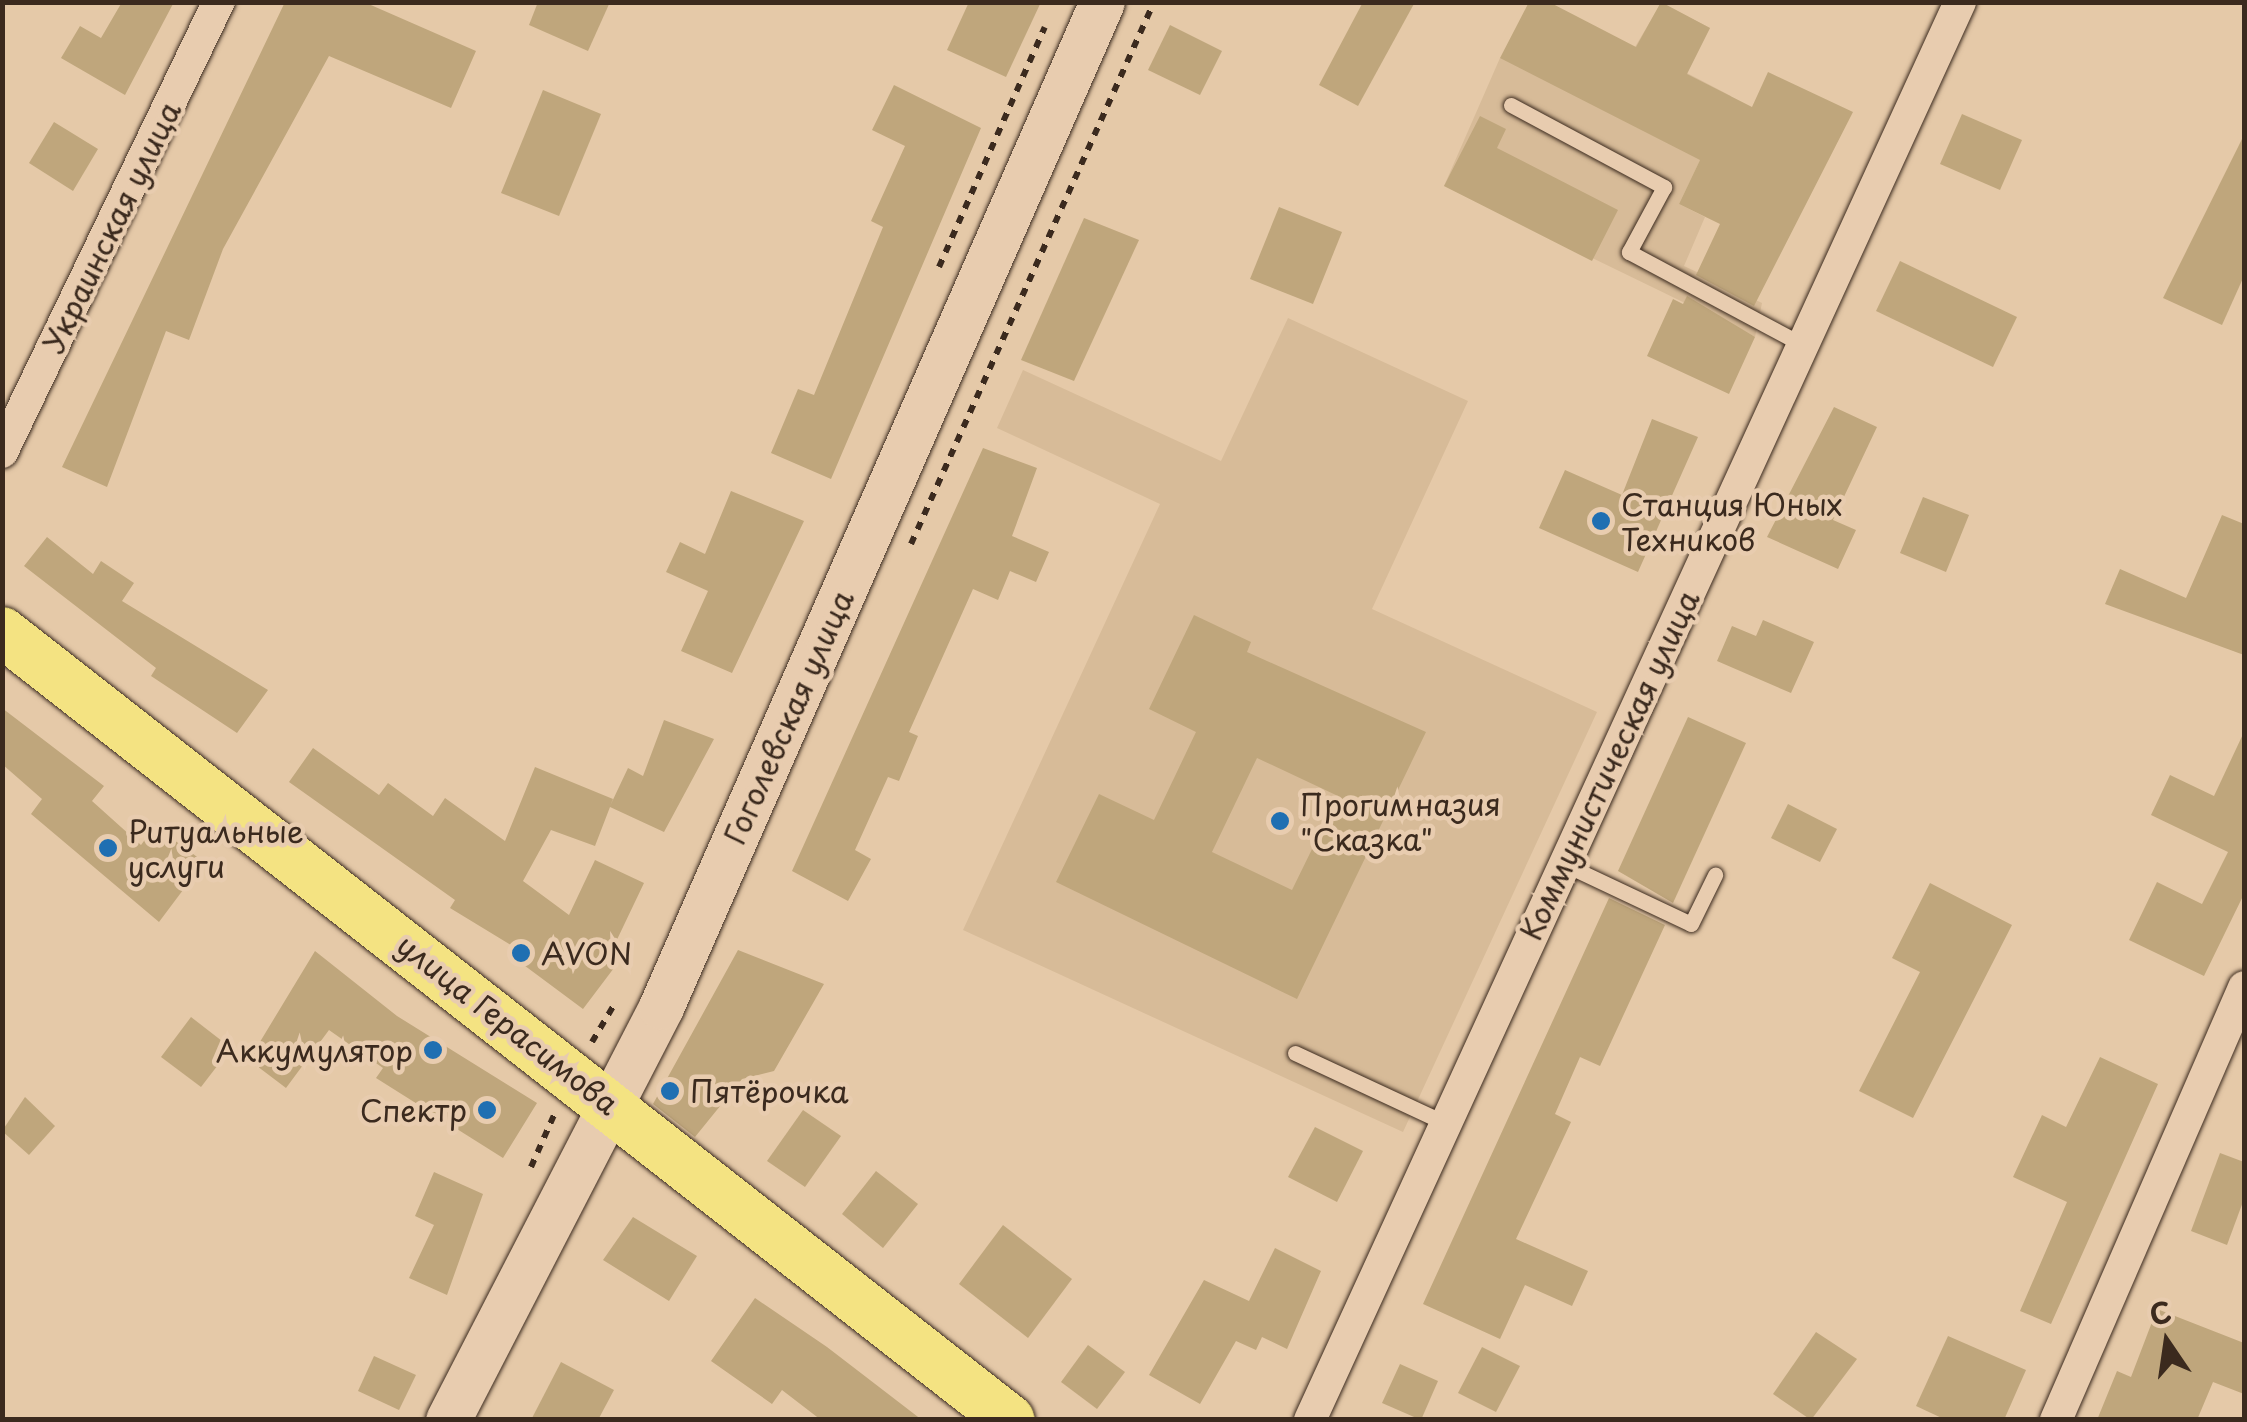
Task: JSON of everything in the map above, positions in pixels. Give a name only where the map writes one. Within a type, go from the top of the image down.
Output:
[{"type":"main road","name":"улица Герасимова","points":[[2,632],[1010,1420]]},
{"type":"street","name":"Украинская улица","points":[[2,452],[219,2]]},
{"type":"street","name":"Гоголевская улица","points":[[448,1420],[590,1088],[661,1007],[1102,2]]},
{"type":"street","name":"Коммунистическая улица","points":[[1310,1420],[1960,2]]},
{"type":"street","points":[[2056,1420],[2244,987]]},
{"type":"lane","points":[[1511,106],[1664,186],[1629,252],[1803,345]]},
{"type":"lane","points":[[1564,864],[1691,924],[1714,875]]},
{"type":"lane","points":[[1296,1053],[1445,1123]]},
{"type":"path","points":[[933,284],[1048,20]]},
{"type":"path","points":[[526,1178],[590,1088],[624,989]]},
{"type":"shaded area","points":[[1661,3],[1710,28],[1687,73],[1731,96],[1679,204],[1705,217],[1684,266],[1762,303],[1755,337],[1444,186],[1500,58],[1635,47]]},
{"type":"shaded area","name":"Прогимназия \"Сказка\"","points":[[1288,318],[1468,401],[1372,609],[1597,712],[1403,1132],[963,930],[1160,504],[997,428],[1023,370],[1221,461]]},
{"type":"building","points":[[122,2],[174,2],[125,95],[61,58],[80,26],[101,38]]},
{"type":"building","points":[[285,2],[364,2],[476,51],[451,108],[329,56],[223,249],[189,340],[166,331],[107,487],[62,467]]},
{"type":"building","points":[[538,2],[610,2],[588,51],[529,25]]},
{"type":"building","points":[[969,2],[1041,2],[1006,77],[947,50]]},
{"type":"building","points":[[1363,2],[1415,2],[1358,106],[1319,85]]},
{"type":"building","points":[[1529,2],[1549,2],[1636,47],[1661,2],[1710,28],[1687,74],[1752,107],[1768,72],[1853,112],[1754,306],[1696,275],[1720,224],[1679,204],[1700,160],[1500,58]]},
{"type":"building","points":[[1170,25],[1222,51],[1200,95],[1148,70]]},
{"type":"building","points":[[894,85],[981,128],[831,479],[771,453],[798,389],[814,395],[883,227],[871,221],[905,146],[872,130]]},
{"type":"building","points":[[543,90],[601,114],[559,216],[501,193]]},
{"type":"building","points":[[1962,114],[2022,140],[2000,190],[1940,164]]},
{"type":"building","points":[[1480,116],[1506,129],[1497,148],[1618,210],[1592,261],[1444,186]]},
{"type":"building","points":[[54,122],[98,149],[73,191],[29,163]]},
{"type":"building","points":[[2244,135],[2244,276],[2222,325],[2163,298]]},
{"type":"building","points":[[1279,207],[1342,232],[1313,304],[1250,279]]},
{"type":"building","points":[[1084,218],[1139,240],[1074,381],[1021,360]]},
{"type":"building","points":[[1900,261],[2017,317],[1993,367],[1876,311]]},
{"type":"building","points":[[1687,296],[1755,337],[1729,394],[1647,356],[1673,299],[1683,304]]},
{"type":"building","points":[[1834,407],[1877,427],[1833,520],[1856,530],[1838,569],[1767,537]]},
{"type":"building","name":"Станция Юных Техников","points":[[1652,419],[1698,437],[1638,572],[1539,528],[1565,470],[1622,495]]},
{"type":"building","points":[[983,448],[1037,468],[1012,536],[1049,552],[1036,582],[1010,571],[998,600],[973,589],[909,732],[918,736],[899,781],[888,777],[855,850],[871,859],[848,901],[792,871]]},
{"type":"building","points":[[731,491],[804,521],[732,673],[681,651],[708,591],[666,572],[680,542],[705,554]]},
{"type":"building","points":[[1923,497],[1969,515],[1946,572],[1900,553]]},
{"type":"building","points":[[2222,515],[2244,524],[2244,655],[2105,604],[2120,569],[2186,598]]},
{"type":"building","points":[[47,537],[93,574],[101,561],[134,583],[122,601],[268,690],[237,733],[151,676],[156,668],[24,566]]},
{"type":"building","points":[[1194,615],[1251,642],[1247,652],[1426,732],[1297,999],[1056,882],[1099,794],[1154,820],[1196,732],[1149,709]],"holes":[[[1257,758],[1338,796],[1292,890],[1212,852]]]},
{"type":"building","points":[[1763,620],[1814,642],[1791,693],[1717,661],[1732,626],[1756,636]]},
{"type":"building","points":[[2,708],[104,786],[92,801],[141,845],[155,826],[204,862],[159,922],[31,814],[42,799],[2,764]]},
{"type":"building","points":[[1688,717],[1746,743],[1673,903],[1618,871]]},
{"type":"building","points":[[664,720],[714,739],[664,832],[610,807],[595,846],[551,830],[523,881],[569,915],[595,860],[644,883],[613,948],[623,956],[583,1009],[509,954],[514,947],[450,908],[455,900],[289,782],[313,748],[379,795],[388,783],[433,816],[445,798],[505,841],[535,767],[613,799],[610,806],[628,768],[643,776]]},
{"type":"building","points":[[2244,732],[2244,894],[2204,976],[2129,940],[2157,882],[2202,904],[2228,852],[2151,815],[2170,775],[2214,796]]},
{"type":"building","points":[[1788,804],[1837,829],[1820,862],[1771,838]]},
{"type":"building","points":[[1930,883],[2012,925],[1913,1118],[1859,1091],[1920,972],[1892,958]]},
{"type":"building","points":[[1609,898],[1665,925],[1600,1066],[1580,1057],[1555,1114],[1571,1122],[1516,1239],[1588,1271],[1572,1306],[1525,1285],[1500,1339],[1423,1304]]},
{"type":"building","points":[[738,950],[824,984],[774,1071],[742,1079],[695,1137],[653,1104]]},
{"type":"building","points":[[315,951],[397,1016],[537,1103],[503,1158],[376,1078],[383,1068],[329,1030],[286,1088],[249,1060]]},
{"type":"building","points":[[191,1017],[231,1048],[201,1087],[161,1057]]},
{"type":"building","points":[[2100,1057],[2158,1084],[2051,1324],[2020,1311],[2067,1202],[2013,1177],[2042,1115],[2066,1127]]},
{"type":"building","points":[[25,1097],[55,1126],[29,1155],[2,1131]]},
{"type":"building","points":[[803,1110],[841,1136],[805,1187],[767,1161]]},
{"type":"building","points":[[1315,1127],[1363,1151],[1337,1202],[1288,1177]]},
{"type":"building","points":[[2220,1153],[2244,1162],[2244,1199],[2227,1245],[2191,1231]]},
{"type":"building","points":[[876,1171],[918,1204],[883,1248],[842,1214]]},
{"type":"building","points":[[434,1172],[483,1194],[447,1295],[409,1278],[434,1225],[415,1216]]},
{"type":"building","points":[[633,1217],[697,1256],[669,1301],[603,1260]]},
{"type":"building","points":[[1003,1225],[1072,1279],[1028,1338],[959,1284]]},
{"type":"building","points":[[1275,1248],[1321,1271],[1287,1349],[1262,1337],[1256,1350],[1236,1341],[1200,1404],[1149,1375],[1204,1280],[1249,1301]]},
{"type":"building","points":[[755,1298],[922,1420],[821,1420],[782,1390],[772,1404],[711,1361]]},
{"type":"building","points":[[2157,1309],[2244,1343],[2244,1394],[2213,1382],[2197,1420],[2097,1420],[2117,1371],[2131,1377]]},
{"type":"building","points":[[1816,1332],[1857,1359],[1811,1420],[1773,1394]]},
{"type":"building","points":[[1948,1336],[2026,1370],[2004,1420],[1946,1420],[1916,1406]]},
{"type":"building","points":[[1088,1345],[1125,1372],[1097,1409],[1061,1382]]},
{"type":"building","points":[[1482,1347],[1520,1366],[1496,1412],[1458,1393]]},
{"type":"building","points":[[374,1356],[416,1375],[399,1410],[358,1391]]},
{"type":"building","points":[[561,1362],[614,1390],[598,1420],[531,1420]]},
{"type":"building","points":[[1400,1364],[1438,1381],[1421,1420],[1382,1403]]},
{"type":"place","name":"Станция Юных Техников","points":[[1601,521]]},
{"type":"place","name":"Прогимназия \"Сказка\"","points":[[1280,821]]},
{"type":"place","name":"Ритуальные услуги","points":[[108,848]]},
{"type":"place","name":"AVON","points":[[521,953]]},
{"type":"place","name":"Аккумулятор","points":[[433,1050]]},
{"type":"place","name":"Пятёрочка","points":[[670,1091]]},
{"type":"place","name":"Спектр","points":[[487,1110]]}]
